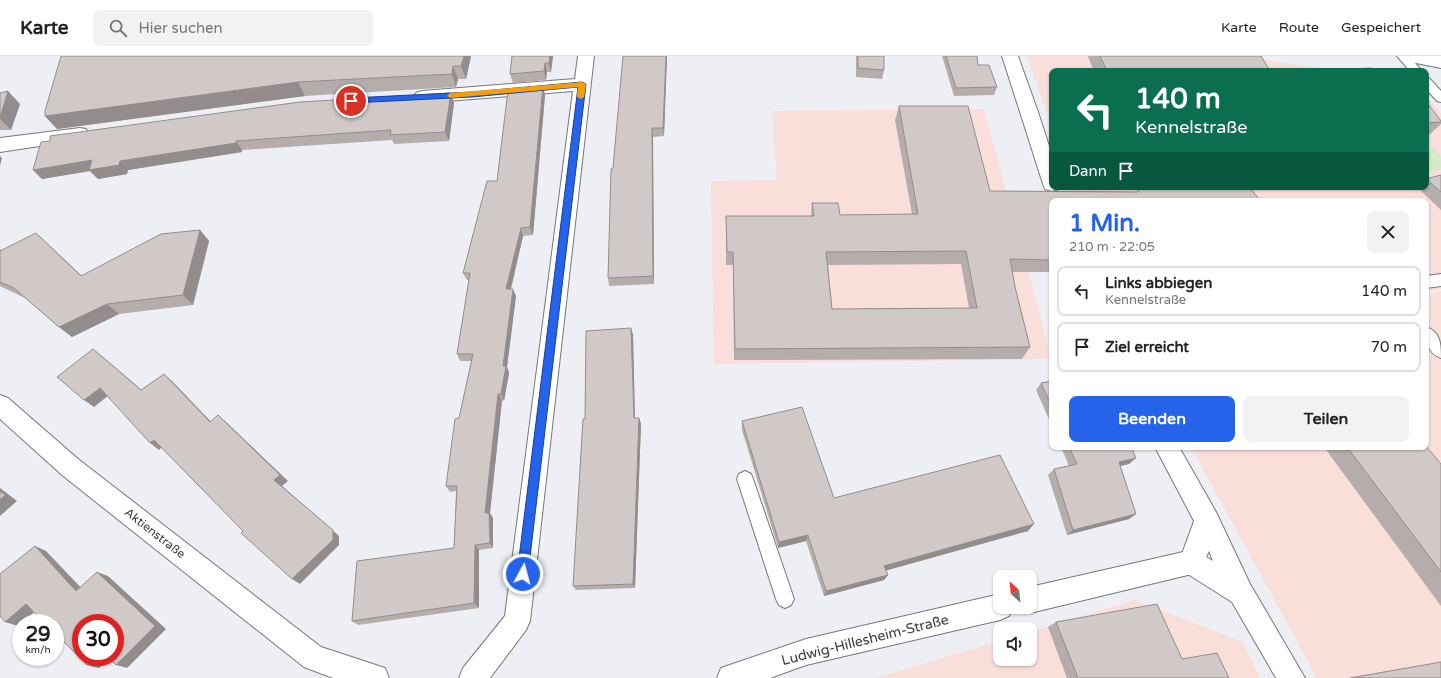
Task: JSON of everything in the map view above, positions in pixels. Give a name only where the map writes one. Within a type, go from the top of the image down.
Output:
[{"type":"street","points":[[473,678],[517,622],[586,56]]},
{"type":"street","points":[[1010,56],[1049,176]]},
{"type":"street","points":[[1407,56],[1441,62]]},
{"type":"street","points":[[409,98],[582,84]]},
{"type":"street","points":[[0,145],[94,132]]},
{"type":"street","name":"Aktienstraße","points":[[0,404],[70,467],[319,668],[375,678]]},
{"type":"street","points":[[1169,450],[1207,520],[1242,593],[1291,678]]},
{"type":"street","points":[[1192,562],[1207,520]]},
{"type":"street","points":[[1037,598],[1192,562],[1242,593]]},
{"type":"street","name":"Ludwig-Hillesheim-Straße","points":[[731,678],[806,652],[993,609]]},
{"type":"lane","points":[[1403,56],[1413,68]]},
{"type":"lane","points":[[1429,85],[1441,98]]},
{"type":"lane","points":[[1429,282],[1441,280]]},
{"type":"lane","points":[[1429,338],[1441,352]]},
{"type":"lane","points":[[745,479],[785,599]]},
{"type":"shaded area","points":[[1027,56],[1241,56],[1317,68],[1049,68],[1049,118]]},
{"type":"shaded area","points":[[1429,99],[1441,113],[1441,289],[1429,291],[1429,198],[1077,198],[1074,190],[1429,190]]},
{"type":"shaded area","points":[[984,109],[1049,348],[1049,359],[714,364],[711,181],[777,180],[772,111]]},
{"type":"shaded area","points":[[1441,291],[1441,678],[1317,678],[1193,450],[1429,450],[1429,294]]},
{"type":"shaded area","points":[[1135,600],[1243,642],[1260,678],[875,678],[993,643],[993,666],[1037,666],[1037,630]]},
{"type":"green space","points":[[1433,148],[1441,156],[1441,170],[1429,172],[1429,149]]},
{"type":"building","points":[[61,56],[464,56],[461,66],[453,66],[452,74],[298,82],[45,116],[45,111]]},
{"type":"building","points":[[512,56],[550,56],[549,63],[545,63],[544,71],[510,74]]},
{"type":"building","points":[[623,56],[666,56],[663,128],[652,128],[653,276],[608,278],[611,169],[613,168]]},
{"type":"building","points":[[858,56],[884,56],[884,70],[858,68]]},
{"type":"building","points":[[946,56],[977,56],[978,65],[989,65],[997,87],[956,88]]},
{"type":"building","points":[[1100,56],[1261,56],[1268,68],[1106,68]]},
{"type":"building","points":[[543,86],[530,227],[521,228],[506,289],[513,289],[503,366],[506,366],[501,394],[498,394],[485,513],[489,513],[490,543],[475,545],[474,603],[352,621],[357,561],[454,548],[457,486],[446,486],[455,419],[459,418],[473,354],[457,354],[470,273],[463,273],[487,181],[497,181],[508,90]]},
{"type":"building","points":[[8,91],[0,117],[0,93]]},
{"type":"building","points":[[451,93],[445,132],[390,135],[391,130],[236,141],[236,143],[120,161],[119,165],[89,170],[92,160],[33,170],[41,142],[50,141],[50,136],[300,102]]},
{"type":"building","points":[[1429,105],[1441,121],[1429,123]]},
{"type":"building","points":[[899,106],[968,106],[990,191],[1137,192],[1139,190],[1252,190],[1258,198],[1049,198],[1049,260],[1010,259],[1015,287],[1030,347],[735,349],[733,252],[727,252],[726,216],[814,216],[812,203],[838,203],[840,215],[918,214]],"holes":[[[966,251],[977,308],[832,309],[826,252]]]},
{"type":"building","points":[[1441,175],[1441,192],[1429,182],[1429,178]]},
{"type":"building","points":[[200,230],[183,295],[107,304],[59,327],[14,288],[0,282],[0,251],[36,233],[81,276],[161,234]]},
{"type":"building","points":[[631,328],[634,418],[639,418],[633,584],[573,586],[583,419],[585,419],[586,331]]},
{"type":"building","points":[[93,349],[141,390],[164,374],[210,422],[218,415],[280,475],[274,480],[333,530],[333,540],[292,579],[241,533],[243,531],[154,440],[150,443],[100,388],[84,400],[57,377]]},
{"type":"building","points":[[1049,382],[1049,400],[1041,383]]},
{"type":"building","points":[[802,407],[834,498],[1000,455],[1034,524],[884,566],[888,575],[826,591],[808,535],[779,542],[742,421]]},
{"type":"building","points":[[1070,450],[1132,450],[1136,458],[1119,462],[1136,514],[1073,530],[1054,469],[1077,464]]},
{"type":"building","points":[[1349,450],[1429,450],[1441,464],[1441,572]]},
{"type":"building","points":[[0,491],[5,495],[0,500]]},
{"type":"building","points":[[35,546],[76,591],[97,572],[155,626],[124,657],[124,614],[72,614],[72,650],[64,642],[64,614],[35,614],[26,604],[14,614],[12,614],[12,616],[5,622],[0,616],[0,574]]},
{"type":"building","points":[[1157,604],[1182,659],[1217,653],[1229,678],[1078,678],[1056,622]]},
{"type":"building","points":[[1441,662],[1441,678],[1350,678]]},
{"type":"slow traffic","points":[[450,96],[582,84],[581,97]]},
{"type":"route","points":[[351,101],[472,94],[582,84],[523,574]]}]
